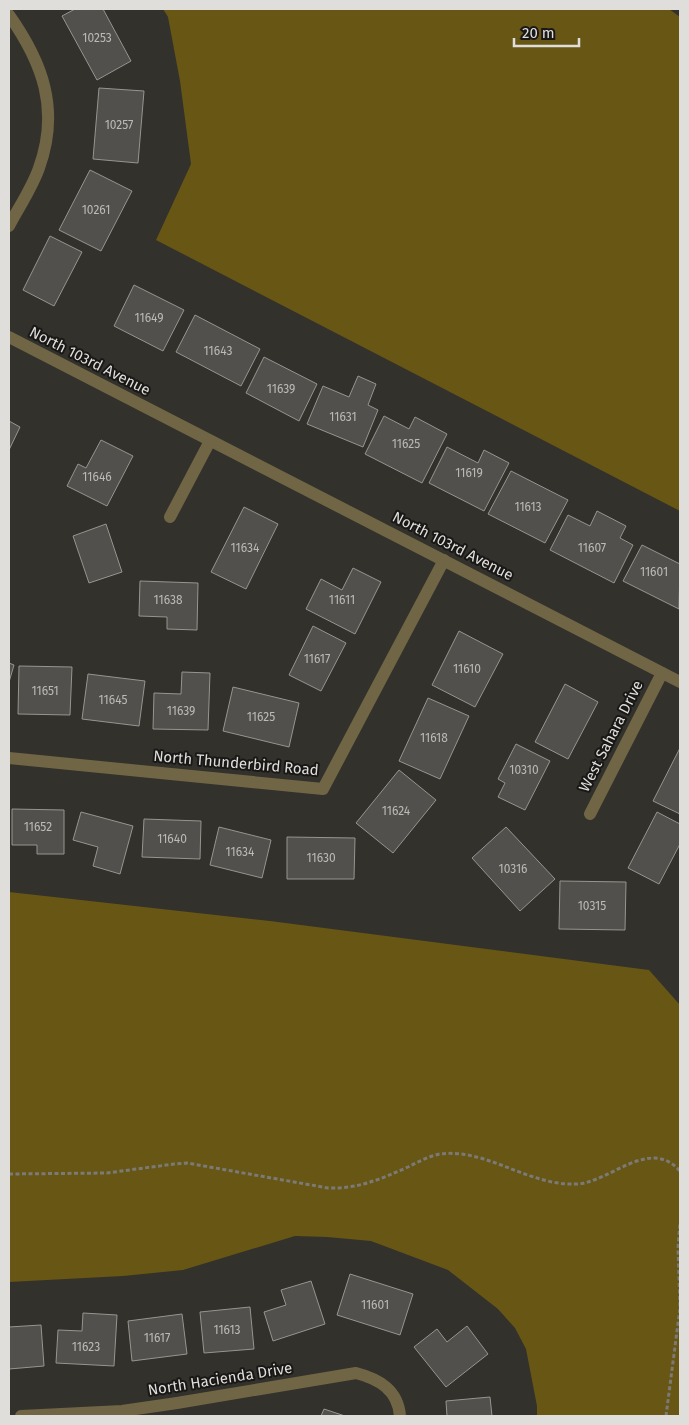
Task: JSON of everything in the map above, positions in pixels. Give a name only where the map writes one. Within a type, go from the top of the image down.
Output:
[{"type":"street","points":[[9,16],[43,80],[49,108],[47,138],[39,169],[9,226]]},
{"type":"street","name":"North 103rd Avenue","points":[[9,337],[680,682]]},
{"type":"street","points":[[170,517],[210,441]]},
{"type":"street","name":"North Thunderbird Road","points":[[9,758],[323,788],[444,560]]},
{"type":"street","name":"West Sahara Drive","points":[[590,814],[662,673]]},
{"type":"street","name":"North Hacienda Drive","points":[[21,1416],[122,1411],[177,1404],[356,1373],[375,1378],[386,1387],[396,1401],[400,1416]]},
{"type":"path","points":[[9,1174],[107,1173],[187,1163],[328,1188],[344,1188],[361,1186],[379,1180],[438,1154],[466,1156],[488,1161],[532,1178],[564,1185],[581,1184],[596,1180],[633,1161],[643,1159],[664,1160],[674,1164],[680,1171]]},
{"type":"path","points":[[666,1416],[679,1318],[678,1248],[680,1222]]},
{"type":"shaded area","points":[[163,9],[669,9],[680,17],[680,511],[156,240],[191,164],[180,81],[168,17]]},
{"type":"shaded area","points":[[9,892],[270,921],[649,970],[680,1005],[680,1416],[537,1416],[537,1406],[526,1349],[515,1328],[498,1309],[448,1270],[371,1241],[295,1236],[183,1270],[123,1276],[9,1282]]},
{"type":"building","points":[[75,9],[103,9],[131,61],[97,80],[62,16]]},
{"type":"building","points":[[99,88],[144,91],[138,163],[93,159]]},
{"type":"building","points":[[90,170],[132,191],[101,251],[59,230]]},
{"type":"building","points":[[50,236],[82,252],[54,306],[23,290]]},
{"type":"building","points":[[134,285],[184,310],[163,351],[114,326]]},
{"type":"building","points":[[195,315],[260,349],[241,386],[176,352]]},
{"type":"building","points":[[264,357],[317,384],[299,421],[246,393]]},
{"type":"building","points":[[358,376],[376,384],[368,405],[378,410],[363,447],[307,424],[323,386],[349,397]]},
{"type":"building","points":[[384,416],[409,429],[415,417],[447,434],[422,483],[365,454]]},
{"type":"building","points":[[9,421],[20,427],[9,450]]},
{"type":"building","points":[[101,440],[133,456],[107,506],[67,486],[78,464],[86,468]]},
{"type":"building","points":[[447,447],[478,463],[484,450],[509,463],[484,511],[429,483]]},
{"type":"building","points":[[511,471],[568,500],[545,543],[488,514]]},
{"type":"building","points":[[244,507],[278,524],[246,589],[211,572]]},
{"type":"building","points":[[597,511],[626,526],[620,538],[633,545],[614,583],[550,550],[568,515],[590,526]]},
{"type":"building","points":[[106,524],[122,572],[89,583],[73,536]]},
{"type":"building","points":[[642,545],[680,564],[679,609],[623,581]]},
{"type":"building","points":[[353,568],[381,582],[355,634],[306,609],[321,579],[342,590]]},
{"type":"building","points":[[140,581],[198,583],[197,630],[167,629],[167,617],[139,616]]},
{"type":"building","points":[[313,626],[346,643],[321,691],[289,675]]},
{"type":"building","points":[[459,631],[503,654],[475,707],[432,685]]},
{"type":"building","points":[[9,663],[14,665],[9,682]]},
{"type":"building","points":[[19,666],[72,667],[70,715],[18,714]]},
{"type":"building","points":[[182,672],[210,673],[208,730],[153,729],[154,693],[181,694]]},
{"type":"building","points":[[88,674],[145,681],[139,726],[82,719]]},
{"type":"building","points":[[565,684],[598,702],[568,759],[535,742]]},
{"type":"building","points":[[233,687],[299,703],[289,747],[223,731]]},
{"type":"building","points":[[428,698],[469,716],[440,779],[399,761]]},
{"type":"building","points":[[516,744],[550,761],[525,810],[498,797],[505,783],[498,779]]},
{"type":"building","points":[[680,748],[680,814],[653,801]]},
{"type":"building","points":[[399,770],[436,800],[393,853],[356,823]]},
{"type":"building","points":[[12,809],[64,810],[64,854],[37,854],[37,845],[12,845]]},
{"type":"building","points":[[81,812],[133,826],[120,874],[93,866],[98,847],[73,840]]},
{"type":"building","points":[[657,812],[680,824],[680,844],[659,884],[628,868]]},
{"type":"building","points":[[144,819],[201,821],[200,859],[142,857]]},
{"type":"building","points":[[219,827],[271,840],[262,878],[210,865]]},
{"type":"building","points":[[506,827],[555,879],[520,911],[472,858]]},
{"type":"building","points":[[287,837],[355,838],[354,879],[287,879]]},
{"type":"building","points":[[560,881],[626,882],[625,930],[559,929]]},
{"type":"building","points":[[350,1274],[413,1294],[400,1335],[337,1315]]},
{"type":"building","points":[[311,1281],[325,1324],[273,1341],[264,1312],[286,1305],[281,1290]]},
{"type":"building","points":[[250,1307],[254,1349],[204,1353],[200,1312]]},
{"type":"building","points":[[83,1313],[117,1315],[114,1366],[56,1363],[58,1330],[82,1331]]},
{"type":"building","points":[[182,1314],[187,1354],[132,1361],[128,1321]]},
{"type":"building","points":[[41,1325],[44,1366],[9,1369],[9,1327]]},
{"type":"building","points":[[467,1326],[488,1354],[446,1387],[414,1347],[437,1329],[447,1342]]},
{"type":"building","points":[[490,1397],[492,1416],[447,1416],[446,1401]]},
{"type":"building","points":[[324,1409],[345,1416],[321,1416]]}]
